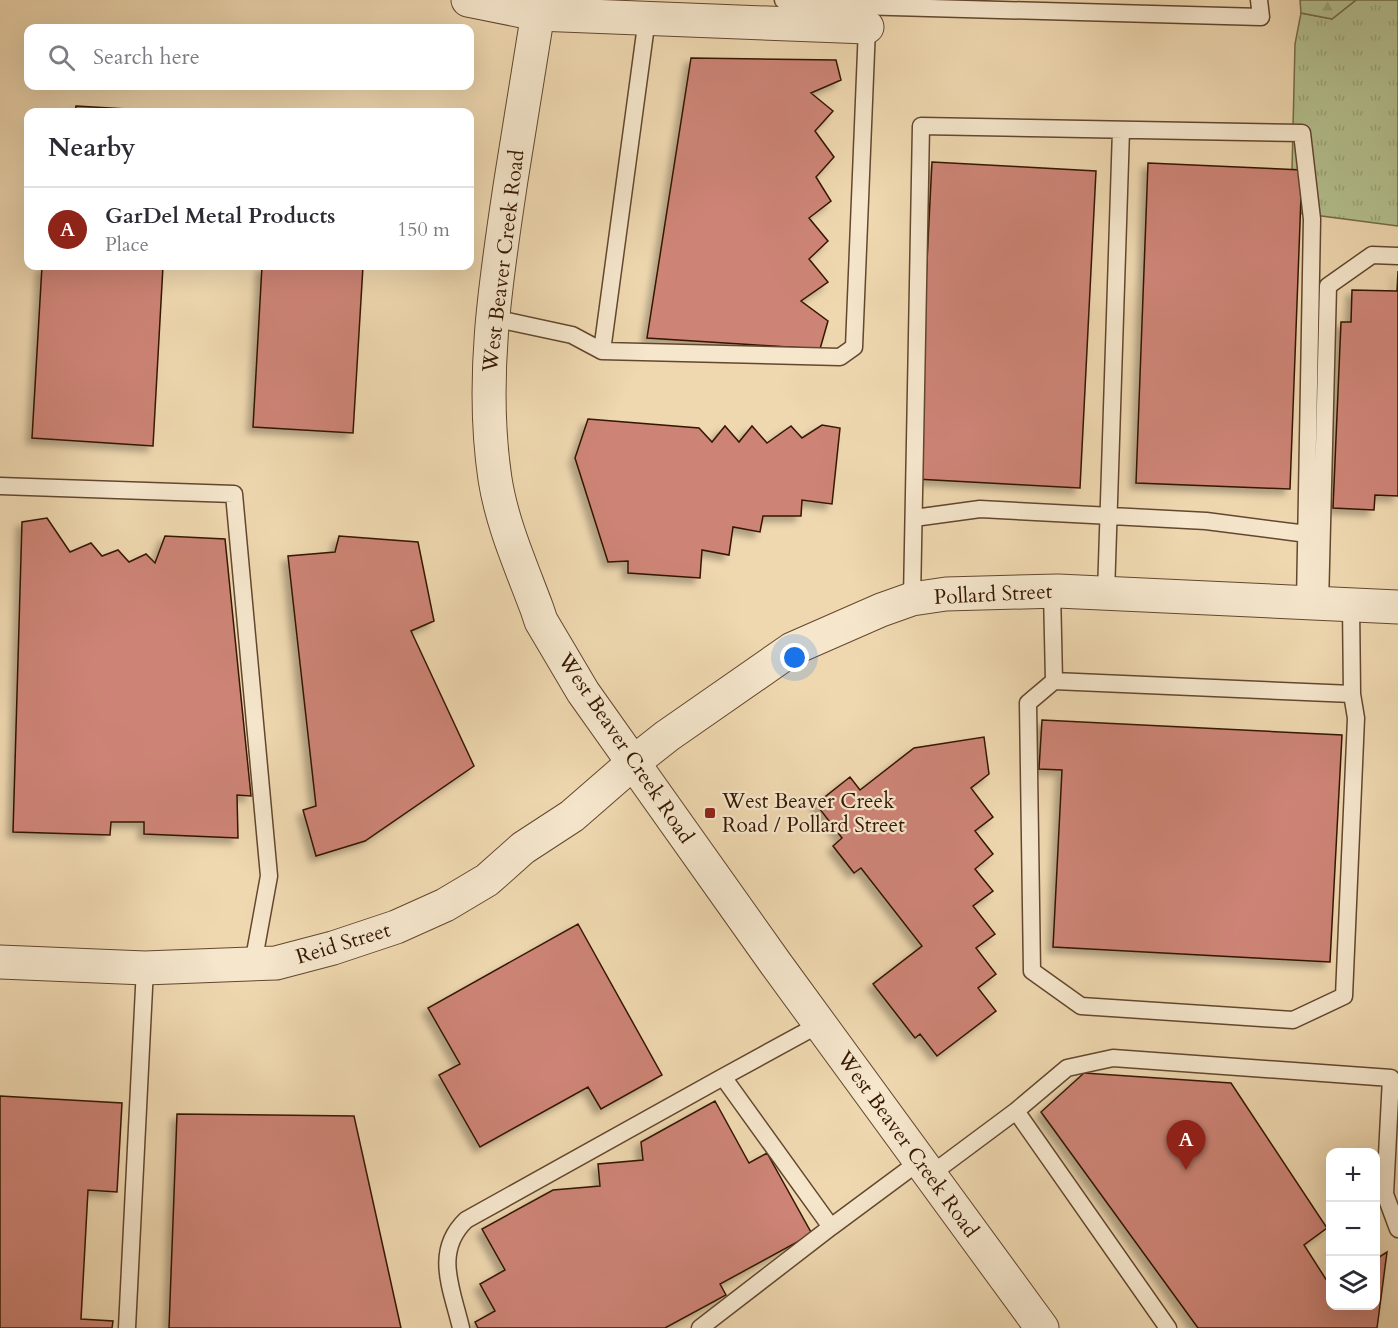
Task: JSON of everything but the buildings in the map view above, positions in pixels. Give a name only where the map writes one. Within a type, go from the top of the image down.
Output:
[{"type":"street","points":[[468,0],[647,18],[867,27]]},
{"type":"street","name":"West Beaver Creek Road","points":[[538,7],[506,215],[488,380],[495,479],[505,524],[542,621],[583,692],[1041,1328]]},
{"type":"street","name":"Pollard Street","points":[[634,762],[667,736],[792,649],[880,610],[912,599],[946,594],[1052,591],[1398,607]]},
{"type":"street","name":"Reid Street","points":[[0,962],[145,968],[253,964],[276,963],[333,948],[396,927],[445,905],[488,880],[523,848],[572,816],[634,762]]},
{"type":"lane","points":[[783,0],[857,6],[1261,17],[1259,0]]},
{"type":"lane","points":[[602,351],[647,18]]},
{"type":"lane","points":[[493,318],[572,334],[602,351],[840,357],[854,347],[867,27]]},
{"type":"lane","points":[[912,599],[921,126],[1302,133],[1312,219],[1307,534],[1352,694],[1356,718],[1344,996],[1293,1020],[1081,1006],[1032,971],[1028,703],[1054,681],[1352,694]]},
{"type":"lane","points":[[1106,594],[1121,130]]},
{"type":"lane","points":[[1325,604],[1328,286],[1372,255],[1398,256]]},
{"type":"lane","points":[[0,486],[234,494],[269,876],[253,964]]},
{"type":"lane","points":[[914,518],[980,509],[1206,521],[1307,534]]},
{"type":"lane","points":[[1052,591],[1054,681]]},
{"type":"lane","points":[[127,1328],[145,968]]},
{"type":"lane","points":[[461,1328],[446,1263],[454,1231],[466,1220],[820,1024]]},
{"type":"lane","points":[[700,1328],[831,1227],[1016,1111],[1067,1068],[1113,1058],[1391,1078],[1385,1194],[1398,1229]]},
{"type":"lane","points":[[723,1077],[831,1227]]},
{"type":"lane","points":[[1016,1111],[1168,1328]]},
{"type":"green space","points":[[1300,0],[1356,0],[1332,19],[1301,13]]},
{"type":"green space","points":[[1356,0],[1398,0],[1398,226],[1291,212],[1295,44],[1301,13],[1332,19]]},
{"type":"place","name":"West Beaver Creek Road / Pollard Street","points":[[710,813]]},
{"type":"place","name":"GarDel Metal Products","points":[[1186,1170]]}]
